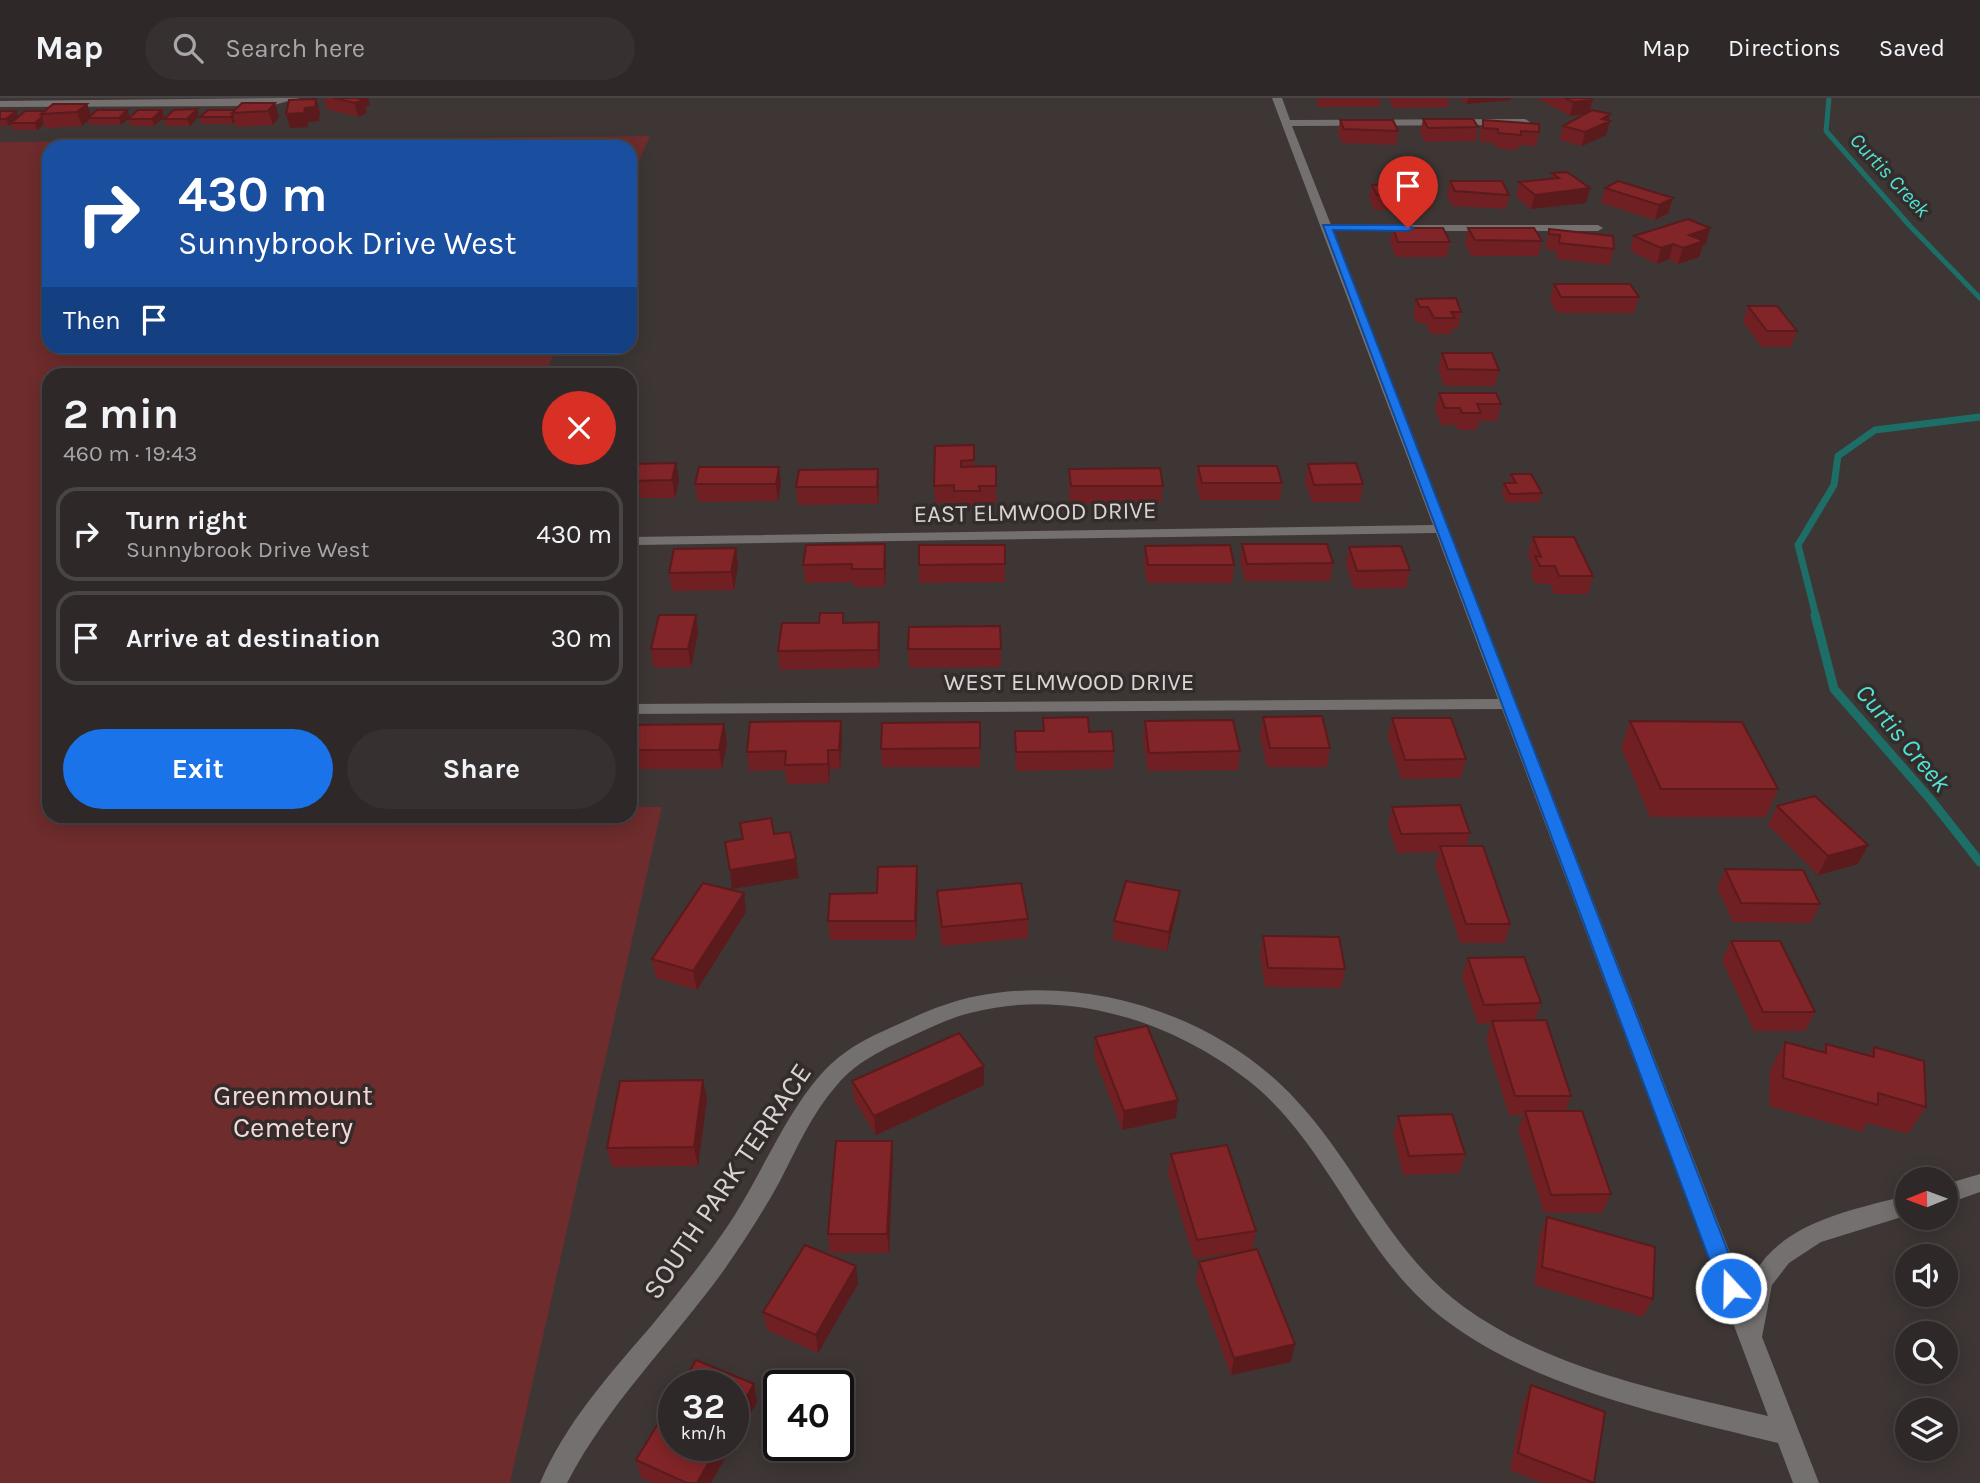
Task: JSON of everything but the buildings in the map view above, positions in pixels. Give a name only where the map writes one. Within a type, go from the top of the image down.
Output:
[{"type":"street","points":[[0,104],[270,103],[294,98]]},
{"type":"street","points":[[1277,98],[1806,1483]]},
{"type":"street","points":[[1287,123],[1525,122]]},
{"type":"street","points":[[1327,228],[1598,229]]},
{"type":"street","name":"EAST ELMWOOD DRIVE","points":[[637,543],[1440,529]]},
{"type":"street","name":"WEST ELMWOOD DRIVE","points":[[637,709],[1508,704]]},
{"type":"street","name":"SOUTH PARK TERRACE","points":[[553,1483],[583,1429],[711,1268],[764,1188],[810,1104],[829,1079],[848,1060],[870,1046],[949,1011],[980,1002],[1027,998],[1068,999],[1131,1010],[1196,1037],[1234,1059],[1261,1079],[1292,1110],[1389,1247],[1421,1282],[1453,1312],[1496,1340],[1548,1364],[1626,1390],[1786,1433]]},
{"type":"street","points":[[1958,1190],[1980,1183]]},
{"type":"street","points":[[1750,1339],[1757,1297],[1767,1271],[1800,1241],[1895,1209]]},
{"type":"green space","name":"Greenmount Cemetery","points":[[650,136],[637,166],[637,140],[217,140]]},
{"type":"green space","name":"Greenmount Cemetery","points":[[0,142],[42,142],[42,354],[554,354],[548,368],[42,368],[42,823],[637,823],[637,807],[662,807],[510,1483],[0,1483]]},
{"type":"waterway","name":"Curtis Creek","points":[[1829,98],[1826,131],[1910,226],[1980,298]]},
{"type":"waterway","name":"Curtis Creek","points":[[1816,616],[1798,545],[1834,485],[1838,456],[1875,430],[1980,417]]},
{"type":"waterway","name":"Curtis Creek","points":[[1815,615],[1834,689],[1931,800],[1980,862]]},
{"type":"route","points":[[1408,228],[1327,228],[1731,1288]]}]
